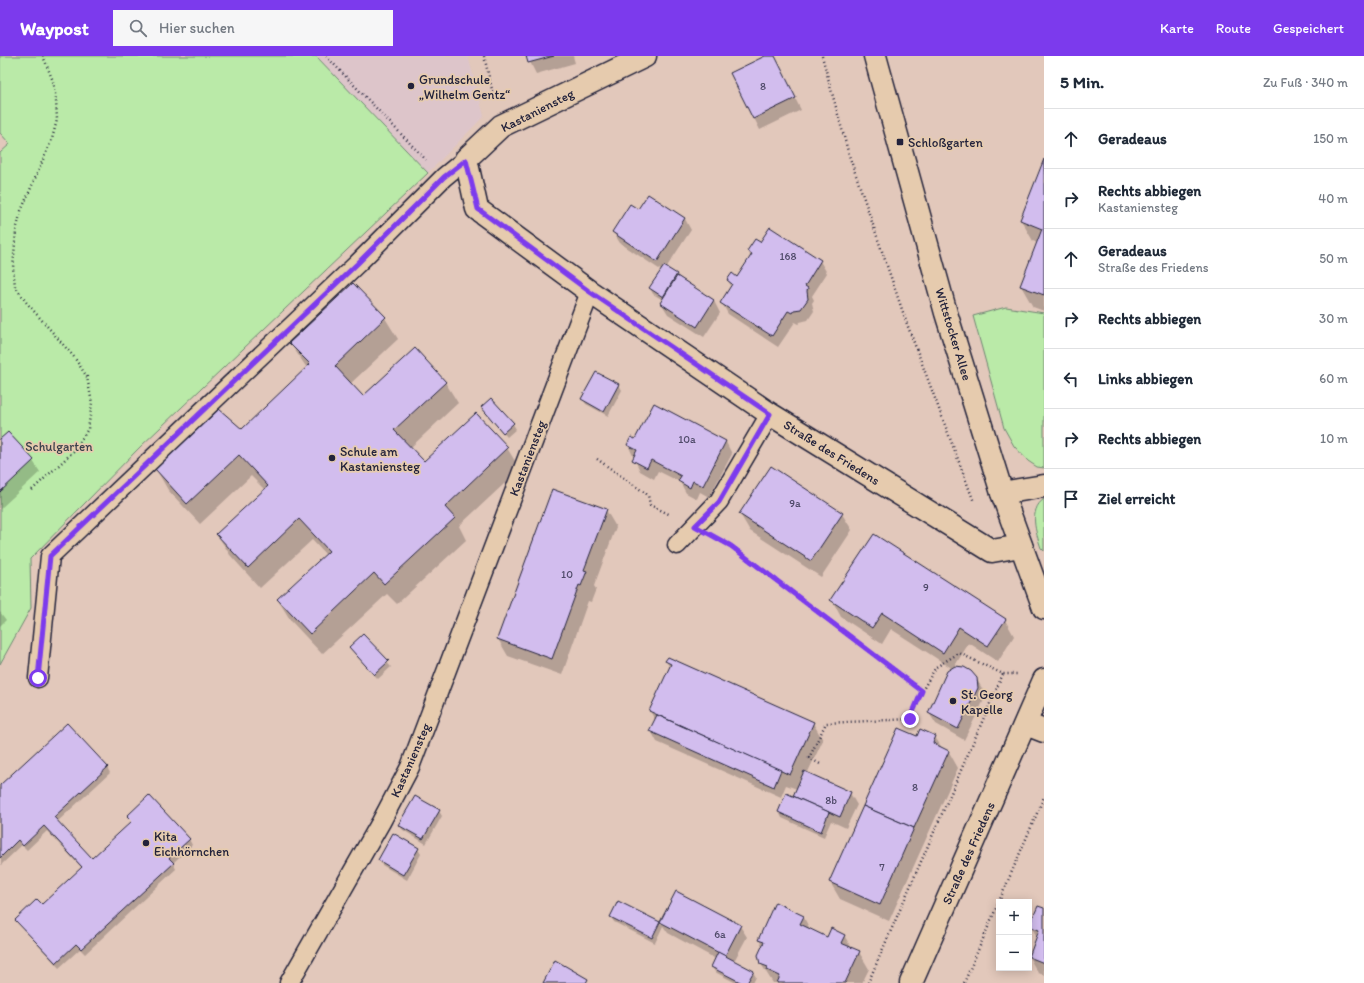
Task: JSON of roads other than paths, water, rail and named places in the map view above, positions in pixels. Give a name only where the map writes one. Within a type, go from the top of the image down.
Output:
[{"type":"street","name":"Kastaniensteg","points":[[466,160],[501,126],[645,56]]},
{"type":"street","name":"Wittstocker Allee","points":[[875,56],[946,313],[1002,492],[1044,608]]},
{"type":"street","points":[[466,160],[478,209],[590,292]]},
{"type":"street","name":"Straße des Friedens","points":[[590,292],[770,414],[992,552],[1021,546]]},
{"type":"street","points":[[1002,492],[1044,486]]},
{"type":"street","points":[[1035,727],[1044,680]]},
{"type":"street","name":"Straße des Friedens","points":[[911,983],[1035,727]]},
{"type":"lane","points":[[38,678],[50,556],[352,269],[444,177],[466,160]]},
{"type":"lane","name":"Kastaniensteg","points":[[290,983],[381,822],[410,767],[590,292]]},
{"type":"lane","points":[[677,545],[719,502],[770,414]]},
{"type":"place","name":"Grundschule „Wilhelm Gentz“","points":[[411,86]]},
{"type":"place","name":"Schloßgarten","points":[[900,142]]},
{"type":"place","name":"Schule am Kastaniensteg","points":[[332,458]]},
{"type":"place","name":"St. Georg Kapelle","points":[[953,701]]},
{"type":"place","name":"Kita Eichhörnchen","points":[[146,843]]},
{"type":"park label","name":"Schulgarten","points":[[59,446]]}]
